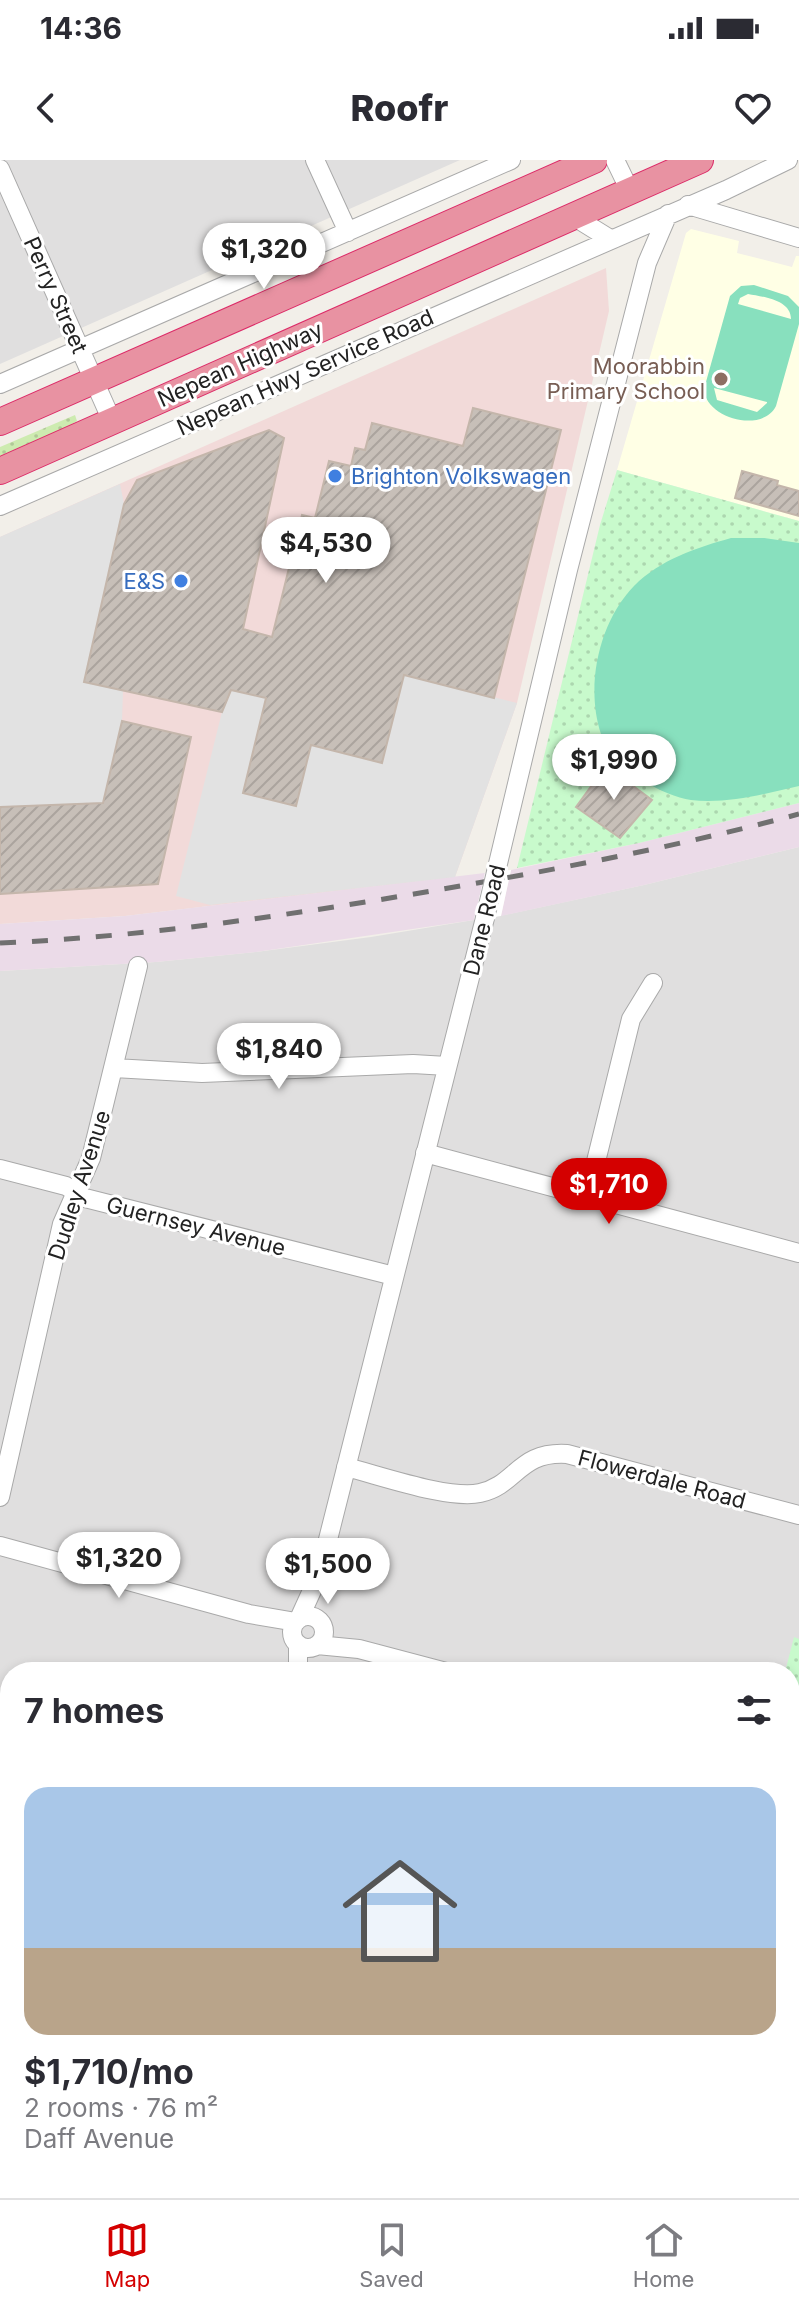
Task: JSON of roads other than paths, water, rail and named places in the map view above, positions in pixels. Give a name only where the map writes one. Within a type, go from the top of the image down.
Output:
[{"type":"highway","name":"Nepean Highway","points":[[0,422],[562,165],[594,160]]},
{"type":"highway","name":"Nepean Highway","points":[[0,471],[700,160]]},
{"type":"street","points":[[315,160],[348,232]]},
{"type":"street","points":[[0,384],[511,160]]},
{"type":"street","points":[[615,160],[630,191]]},
{"type":"street","name":"Nepean Hwy Service Road","points":[[0,506],[788,160]]},
{"type":"street","name":"Perry Street","points":[[0,169],[112,421]]},
{"type":"street","points":[[688,205],[799,238]]},
{"type":"street","name":"Dane Road","points":[[300,1662],[319,1575],[485,918],[568,570],[647,263],[668,214]]},
{"type":"street","points":[[573,216],[610,239]]},
{"type":"street","name":"Dane Road","points":[[638,228],[647,263]]},
{"type":"street","name":"Dudley Avenue","points":[[0,1497],[62,1224],[91,1158],[138,966]]},
{"type":"street","points":[[587,1198],[631,1019],[653,983]]},
{"type":"street","points":[[114,1068],[189,1073],[413,1064],[447,1066]]},
{"type":"street","points":[[425,1153],[799,1253]]},
{"type":"street","name":"Guernsey Avenue","points":[[0,1169],[66,1186],[85,1198],[394,1276]]},
{"type":"street","name":"Flowerdale Road","points":[[346,1467],[439,1491],[472,1494],[490,1489],[531,1460],[551,1454],[567,1454],[799,1515]]},
{"type":"street","points":[[0,1546],[249,1614],[408,1662]]},
{"type":"street","name":"Dane Road","points":[[306,1662],[307,1632]]},
{"type":"railway","points":[[0,943],[156,931],[362,902],[608,858],[799,814]]},
{"type":"place","name":"Moorabbin Primary School","points":[[721,379]]},
{"type":"place","name":"Brighton Volkswagen","points":[[335,476]]},
{"type":"place","name":"E&S","points":[[181,581]]}]
